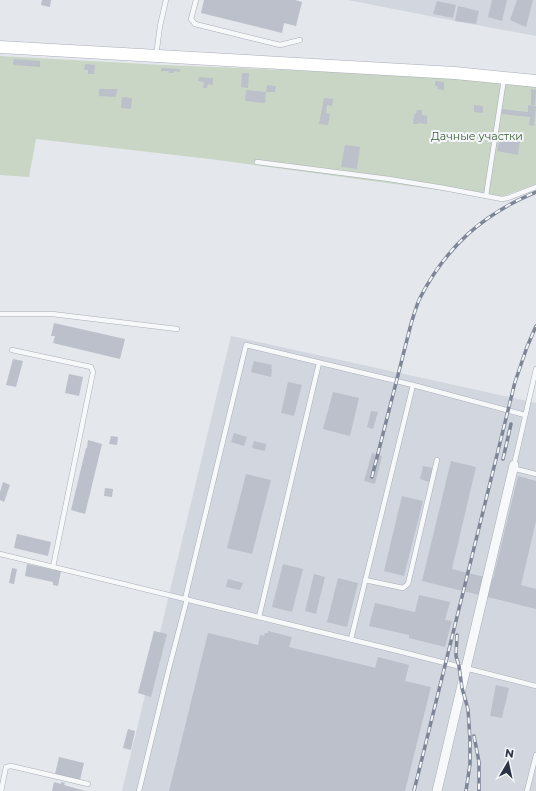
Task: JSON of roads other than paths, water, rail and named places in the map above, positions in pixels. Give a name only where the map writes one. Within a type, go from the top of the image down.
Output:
[{"type":"main road","points":[[0,47],[447,72],[536,80]]},
{"type":"street","points":[[437,791],[514,465]]},
{"type":"lane","points":[[156,56],[160,26],[166,0]]},
{"type":"lane","points":[[196,0],[191,19],[195,24],[280,45],[300,40]]},
{"type":"lane","points":[[486,196],[505,78]]},
{"type":"lane","points":[[257,162],[389,179],[502,199],[508,198],[536,186]]},
{"type":"lane","points":[[0,314],[52,314],[177,329]]},
{"type":"lane","points":[[139,791],[246,345],[413,385],[525,415]]},
{"type":"lane","points":[[12,350],[91,367],[93,372],[53,567]]},
{"type":"lane","points":[[259,617],[319,363]]},
{"type":"lane","points":[[536,369],[514,465],[516,469],[536,474]]},
{"type":"lane","points":[[351,639],[413,385]]},
{"type":"lane","points":[[365,580],[403,588],[408,584],[437,460]]},
{"type":"lane","points":[[0,554],[351,639],[536,686]]},
{"type":"lane","points":[[527,791],[536,755]]},
{"type":"lane","points":[[1,791],[6,767],[11,766],[88,784]]},
{"type":"railway","points":[[372,477],[411,324],[419,301],[430,280],[454,248],[468,234],[499,211],[536,192]]},
{"type":"railway","points":[[414,791],[515,382],[536,326]]},
{"type":"railway","points":[[503,459],[511,424]]},
{"type":"railway","points":[[457,635],[456,656],[462,688],[468,709],[470,740],[470,764],[466,791]]},
{"type":"railway","points":[[474,736],[479,762],[479,791]]},
{"type":"park label","name":"Дачные участки","points":[[477,136]]}]
